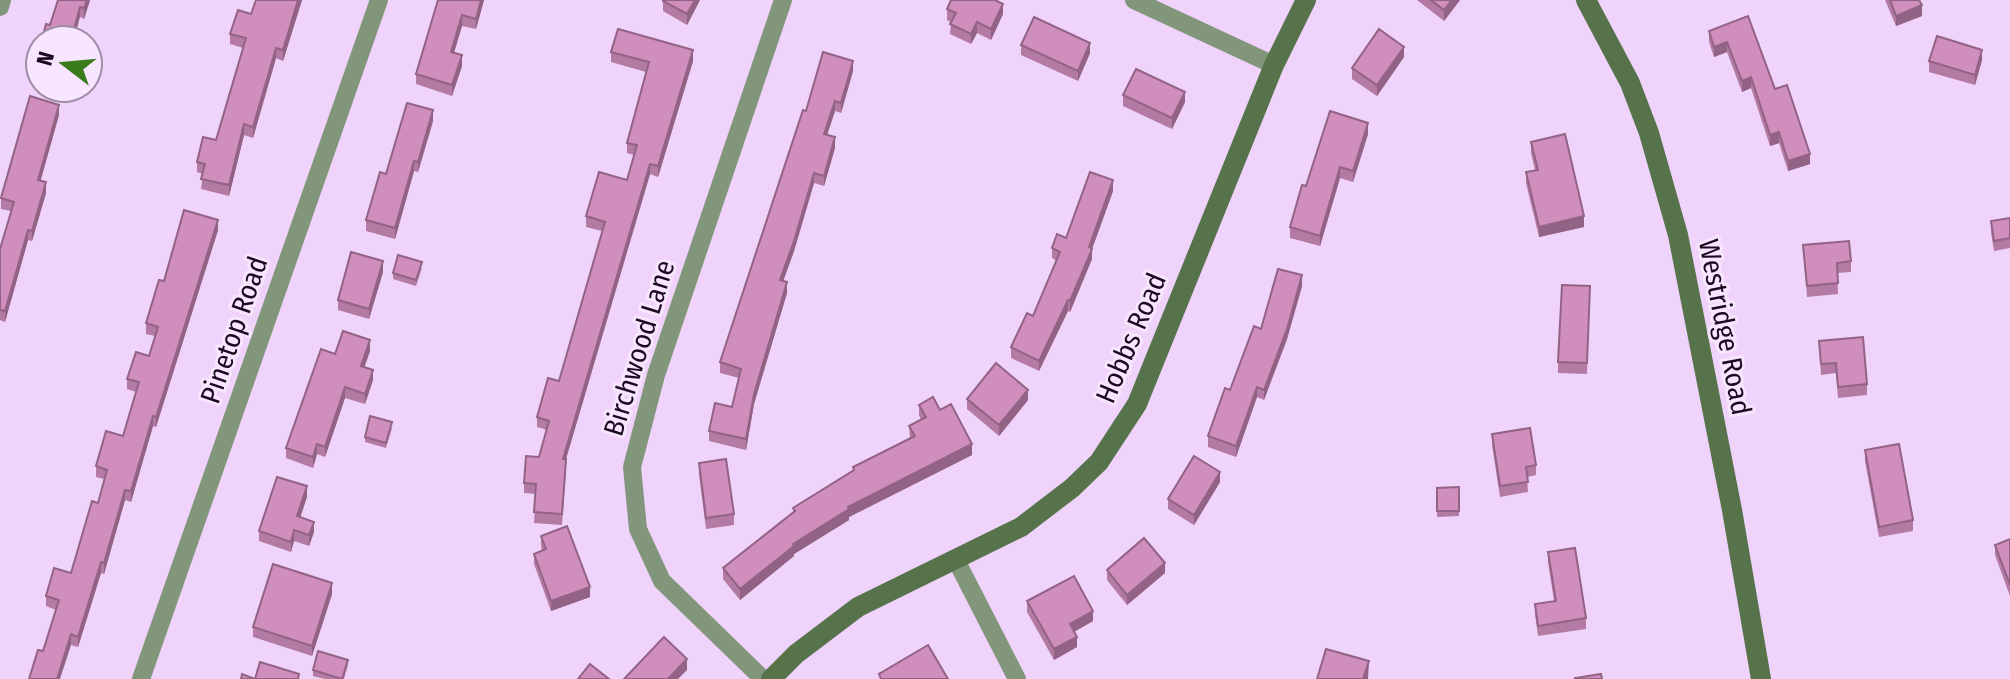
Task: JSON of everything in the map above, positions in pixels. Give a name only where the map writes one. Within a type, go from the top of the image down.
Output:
[{"type":"street","points":[[0,7],[2,0]]},
{"type":"street","name":"Pinetop Road","points":[[141,679],[379,0]]},
{"type":"street","name":"Birchwood Lane","points":[[763,679],[662,581],[638,529],[632,467],[656,375],[783,0]]},
{"type":"street","points":[[1134,0],[1274,65]]},
{"type":"street","name":"Hobbs Road","points":[[771,679],[796,654],[858,607],[1021,527],[1072,488],[1099,462],[1137,404],[1274,65],[1306,0]]},
{"type":"street","name":"Westridge Road","points":[[1586,0],[1630,83],[1678,235],[1761,679]]},
{"type":"street","points":[[956,560],[1017,679]]},
{"type":"building","points":[[58,0],[87,0],[84,8],[80,7],[75,24],[50,24]]},
{"type":"building","points":[[256,0],[298,0],[283,50],[276,48],[253,127],[244,124],[229,185],[201,179],[205,164],[197,162],[203,137],[216,140],[246,38],[230,34],[238,10],[251,14]]},
{"type":"building","points":[[438,0],[481,0],[476,19],[462,15],[451,52],[462,55],[452,85],[416,74]]},
{"type":"building","points":[[663,0],[695,0],[687,14]]},
{"type":"building","points":[[951,0],[995,0],[1003,4],[991,29],[977,22],[971,34],[950,24],[956,13],[947,9]]},
{"type":"building","points":[[1431,0],[1452,0],[1444,10]]},
{"type":"building","points":[[1890,0],[1919,0],[1922,5],[1896,16]]},
{"type":"building","points":[[1748,16],[1775,89],[1787,85],[1810,154],[1788,161],[1779,132],[1770,135],[1751,77],[1742,81],[1727,42],[1714,47],[1709,31]]},
{"type":"building","points":[[1034,17],[1090,43],[1078,71],[1021,45]]},
{"type":"building","points":[[618,29],[693,50],[658,166],[650,164],[563,459],[566,459],[562,514],[534,512],[536,484],[524,483],[526,456],[539,457],[549,421],[537,417],[548,378],[559,381],[605,222],[586,216],[599,172],[627,180],[637,145],[627,143],[649,62],[611,52]]},
{"type":"building","points":[[1379,29],[1404,47],[1377,85],[1352,68]]},
{"type":"building","points":[[1937,36],[1982,50],[1975,75],[1929,61]]},
{"type":"building","points":[[823,52],[853,61],[841,103],[835,101],[824,134],[835,137],[824,176],[814,173],[780,280],[787,282],[754,394],[746,439],[709,431],[715,403],[732,407],[741,369],[720,362],[803,110],[806,111]]},
{"type":"building","points":[[1136,69],[1185,92],[1172,118],[1123,95]]},
{"type":"building","points":[[407,103],[433,110],[418,162],[414,161],[395,228],[366,220],[380,172],[386,174]]},
{"type":"building","points":[[28,104],[59,105],[38,180],[46,182],[32,231],[28,230],[5,311],[0,310],[0,249],[14,202],[1,198]]},
{"type":"building","points":[[1330,111],[1368,123],[1353,171],[1340,167],[1320,236],[1290,227]]},
{"type":"building","points":[[1565,134],[1584,216],[1539,227],[1526,172],[1538,170],[1531,142]]},
{"type":"building","points":[[1090,172],[1113,180],[1089,247],[1092,249],[1039,361],[1011,347],[1027,313],[1033,316],[1060,252],[1052,248],[1057,234],[1066,238]]},
{"type":"building","points":[[184,210],[218,220],[156,417],[153,416],[131,491],[125,490],[78,637],[71,634],[57,679],[29,679],[38,650],[43,651],[59,600],[46,596],[54,568],[71,573],[92,501],[98,503],[107,470],[96,466],[106,431],[123,436],[139,382],[127,379],[136,352],[149,356],[158,327],[146,323],[159,280],[164,281]]},
{"type":"building","points":[[2010,218],[2010,238],[1994,241],[1991,221]]},
{"type":"building","points":[[1849,241],[1851,261],[1837,263],[1838,283],[1807,286],[1803,245]]},
{"type":"building","points":[[351,252],[383,261],[369,309],[338,300]]},
{"type":"building","points":[[398,255],[422,262],[416,280],[393,273]]},
{"type":"building","points":[[1278,269],[1302,275],[1287,329],[1264,390],[1257,387],[1236,446],[1208,436],[1225,388],[1230,390],[1254,326],[1261,329]]},
{"type":"building","points":[[1562,285],[1590,286],[1587,363],[1558,362]]},
{"type":"building","points":[[343,331],[370,340],[361,366],[373,370],[365,394],[345,387],[325,447],[317,444],[313,457],[286,448],[321,349],[335,354]]},
{"type":"building","points":[[1863,337],[1867,384],[1838,387],[1836,363],[1821,364],[1819,341]]},
{"type":"building","points":[[996,363],[1028,390],[999,425],[967,399]]},
{"type":"building","points":[[933,397],[940,410],[951,404],[972,444],[848,507],[793,544],[740,589],[723,568],[795,511],[793,508],[854,470],[853,467],[915,436],[909,426],[926,417],[919,405]]},
{"type":"building","points":[[370,416],[392,422],[386,443],[365,437]]},
{"type":"building","points":[[1530,428],[1536,465],[1526,467],[1528,482],[1500,486],[1492,434]]},
{"type":"building","points":[[1899,444],[1913,520],[1879,527],[1865,450]]},
{"type":"building","points":[[1194,456],[1220,472],[1194,515],[1168,499]]},
{"type":"building","points":[[726,459],[734,514],[706,518],[699,463]]},
{"type":"building","points":[[277,477],[307,486],[297,516],[314,522],[309,535],[294,530],[291,542],[259,531]]},
{"type":"building","points":[[1459,487],[1459,511],[1437,511],[1437,488]]},
{"type":"building","points":[[567,526],[590,587],[551,601],[534,554],[546,549],[541,536]]},
{"type":"building","points":[[1144,538],[1165,563],[1127,595],[1107,570]]},
{"type":"building","points":[[2010,539],[2010,585],[1995,545]]},
{"type":"building","points":[[1575,548],[1586,618],[1538,626],[1535,604],[1556,601],[1548,552]]},
{"type":"building","points":[[273,564],[332,583],[312,646],[253,627]]},
{"type":"building","points":[[1074,576],[1093,611],[1070,624],[1077,637],[1054,649],[1027,601]]},
{"type":"building","points":[[664,637],[687,659],[668,679],[624,679]]},
{"type":"building","points":[[928,645],[948,679],[881,679],[879,674]]},
{"type":"building","points":[[1326,649],[1369,661],[1363,679],[1317,679]]},
{"type":"building","points":[[318,651],[348,660],[342,679],[313,670]]},
{"type":"building","points":[[260,662],[299,674],[298,679],[255,679]]},
{"type":"building","points":[[590,664],[609,679],[578,679]]},
{"type":"building","points":[[1601,674],[1602,679],[1575,679],[1575,678]]}]
